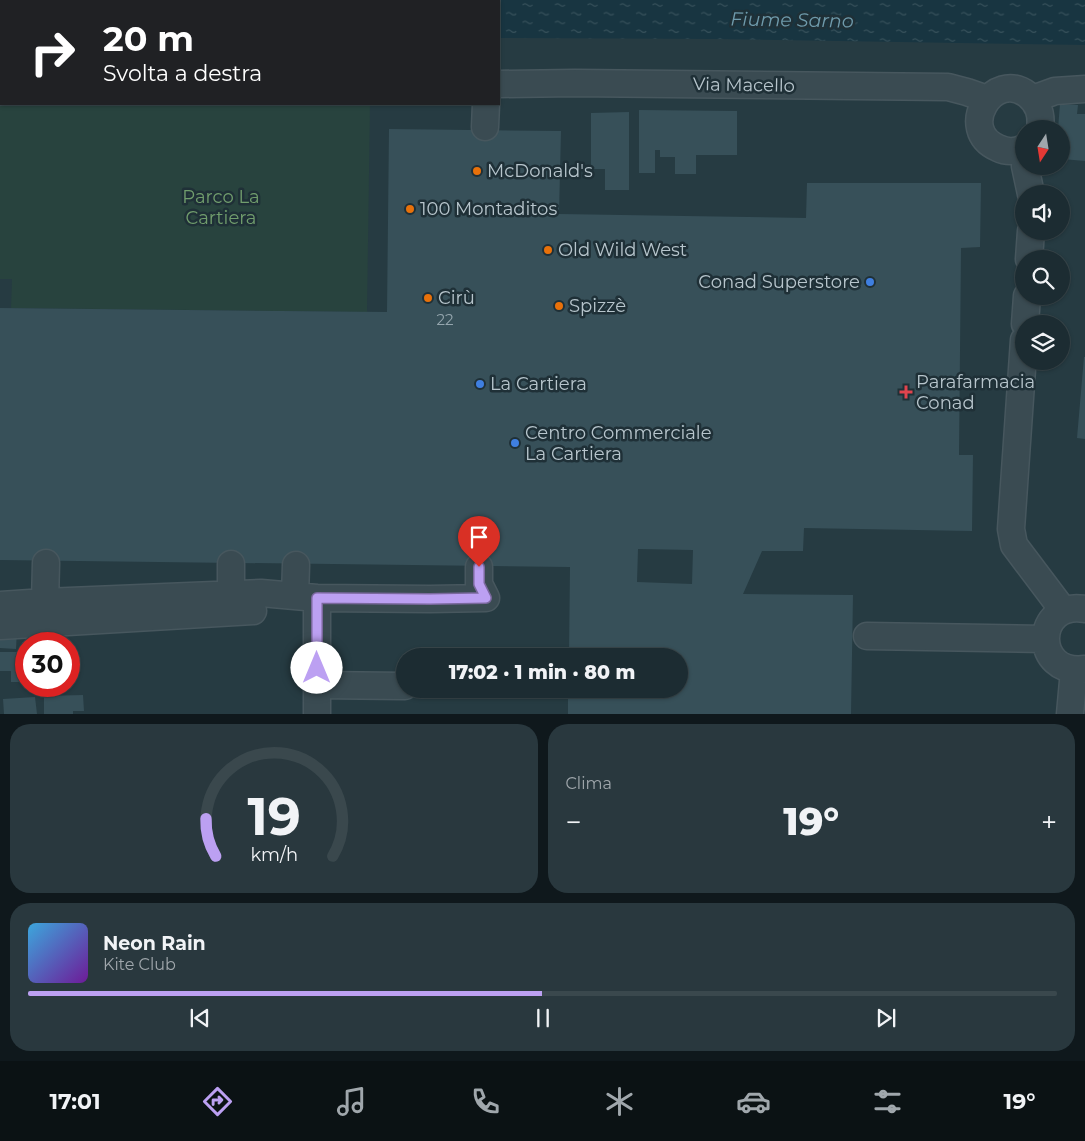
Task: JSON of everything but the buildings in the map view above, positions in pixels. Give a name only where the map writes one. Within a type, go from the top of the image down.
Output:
[{"type":"street","name":"Via Macello","points":[[500,84],[948,87],[987,100]]},
{"type":"street","points":[[1015,153],[1000,150],[984,138],[980,129],[979,119],[981,108],[987,100],[995,93],[1005,89],[1015,89],[1033,99],[1039,108],[1041,120]]},
{"type":"street","points":[[1033,99],[1055,91],[1085,89]]},
{"type":"street","points":[[1022,370],[1011,529],[1014,545],[1074,610],[1055,616],[1048,625],[1045,635],[1050,655],[1056,662],[1064,668],[1080,669],[1070,714]]},
{"type":"street","points":[[45,602],[46,563]]},
{"type":"street","points":[[231,564],[231,593]]},
{"type":"street","points":[[296,565],[306,597],[317,685],[317,714]]},
{"type":"street","points":[[0,605],[261,592],[306,597],[486,598],[479,584],[479,567]]},
{"type":"street","points":[[0,626],[254,611]]},
{"type":"street","points":[[867,636],[1045,639]]},
{"type":"street","points":[[317,685],[396,686]]},
{"type":"green space","name":"Parco La Cartiera","points":[[0,105],[370,105],[367,312],[11,308],[12,279],[0,279]]},
{"type":"water","name":"Fiume Sarno","points":[[500,0],[1085,0],[1085,45],[713,39],[500,38]]},
{"type":"place","name":"McDonald's","points":[[477,171]]},
{"type":"place","name":"100 Montaditos","points":[[410,209]]},
{"type":"place","name":"Old Wild West","points":[[548,250]]},
{"type":"place","name":"Conad Superstore","points":[[870,282]]},
{"type":"place","name":"Cirù","points":[[428,298]]},
{"type":"place","name":"Spizzè","points":[[559,306]]},
{"type":"place","name":"La Cartiera","points":[[480,384]]},
{"type":"place","name":"Parafarmacia Conad","points":[[906,392]]},
{"type":"place","name":"Centro Commerciale La Cartiera","points":[[515,443]]},
{"type":"route","points":[[317,668],[317,598],[486,598],[479,584],[479,567]]}]
